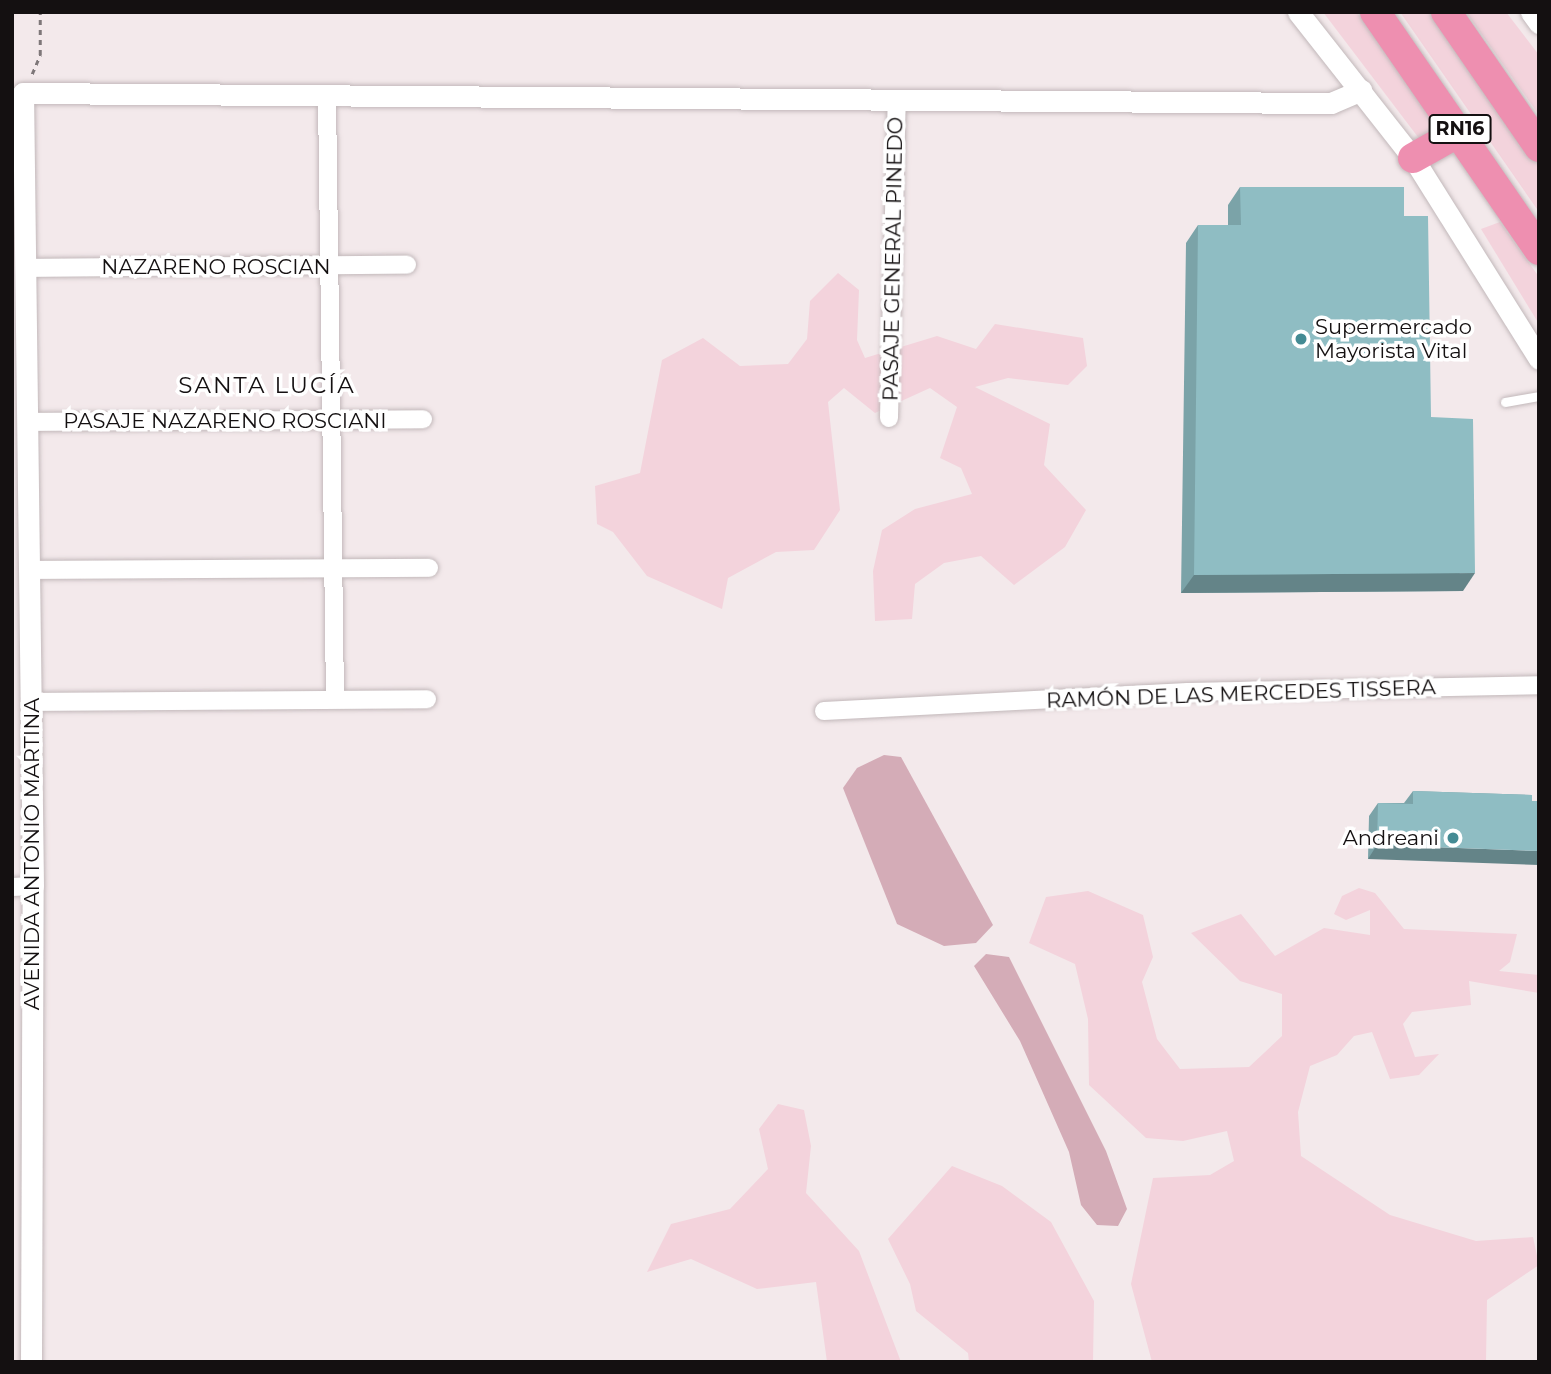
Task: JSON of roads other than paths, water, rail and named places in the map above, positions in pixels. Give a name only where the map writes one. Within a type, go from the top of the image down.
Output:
[{"type":"highway","name":"RN16","points":[[1375,12],[1461,131],[1539,250]]},
{"type":"highway","name":"RN16","points":[[1446,12],[1539,147]]},
{"type":"highway","points":[[1413,158],[1461,131]]},
{"type":"street","points":[[1298,12],[1413,158],[1539,359]]},
{"type":"street","points":[[1531,12],[1539,23]]},
{"type":"street","points":[[335,699],[327,96],[1331,103],[1361,90]]},
{"type":"street","name":"AVENIDA ANTONIO MARTINA","points":[[30,1362],[23,886],[31,702],[29,570],[20,422],[26,268],[23,93],[327,96]]},
{"type":"street","name":"PASAJE GENERAL PINEDO","points":[[889,418],[897,100]]},
{"type":"street","name":"NAZARENO ROSCIAN","points":[[26,268],[407,265]]},
{"type":"street","name":"PASAJE NAZARENO ROSCIANI","points":[[20,422],[423,419]]},
{"type":"street","points":[[29,570],[429,568]]},
{"type":"street","name":"RAMÓN DE LAS MERCEDES TISSERA","points":[[824,710],[1188,692],[1539,685]]},
{"type":"street","points":[[31,702],[427,699]]},
{"type":"lane","points":[[1505,402],[1539,396]]},
{"type":"place","name":"Supermercado Mayorista Vital","points":[[1301,339]]},
{"type":"place","name":"Andreani","points":[[1453,838]]},
{"type":"district","name":"SANTA LUCÍA","points":[[267,385]]}]
